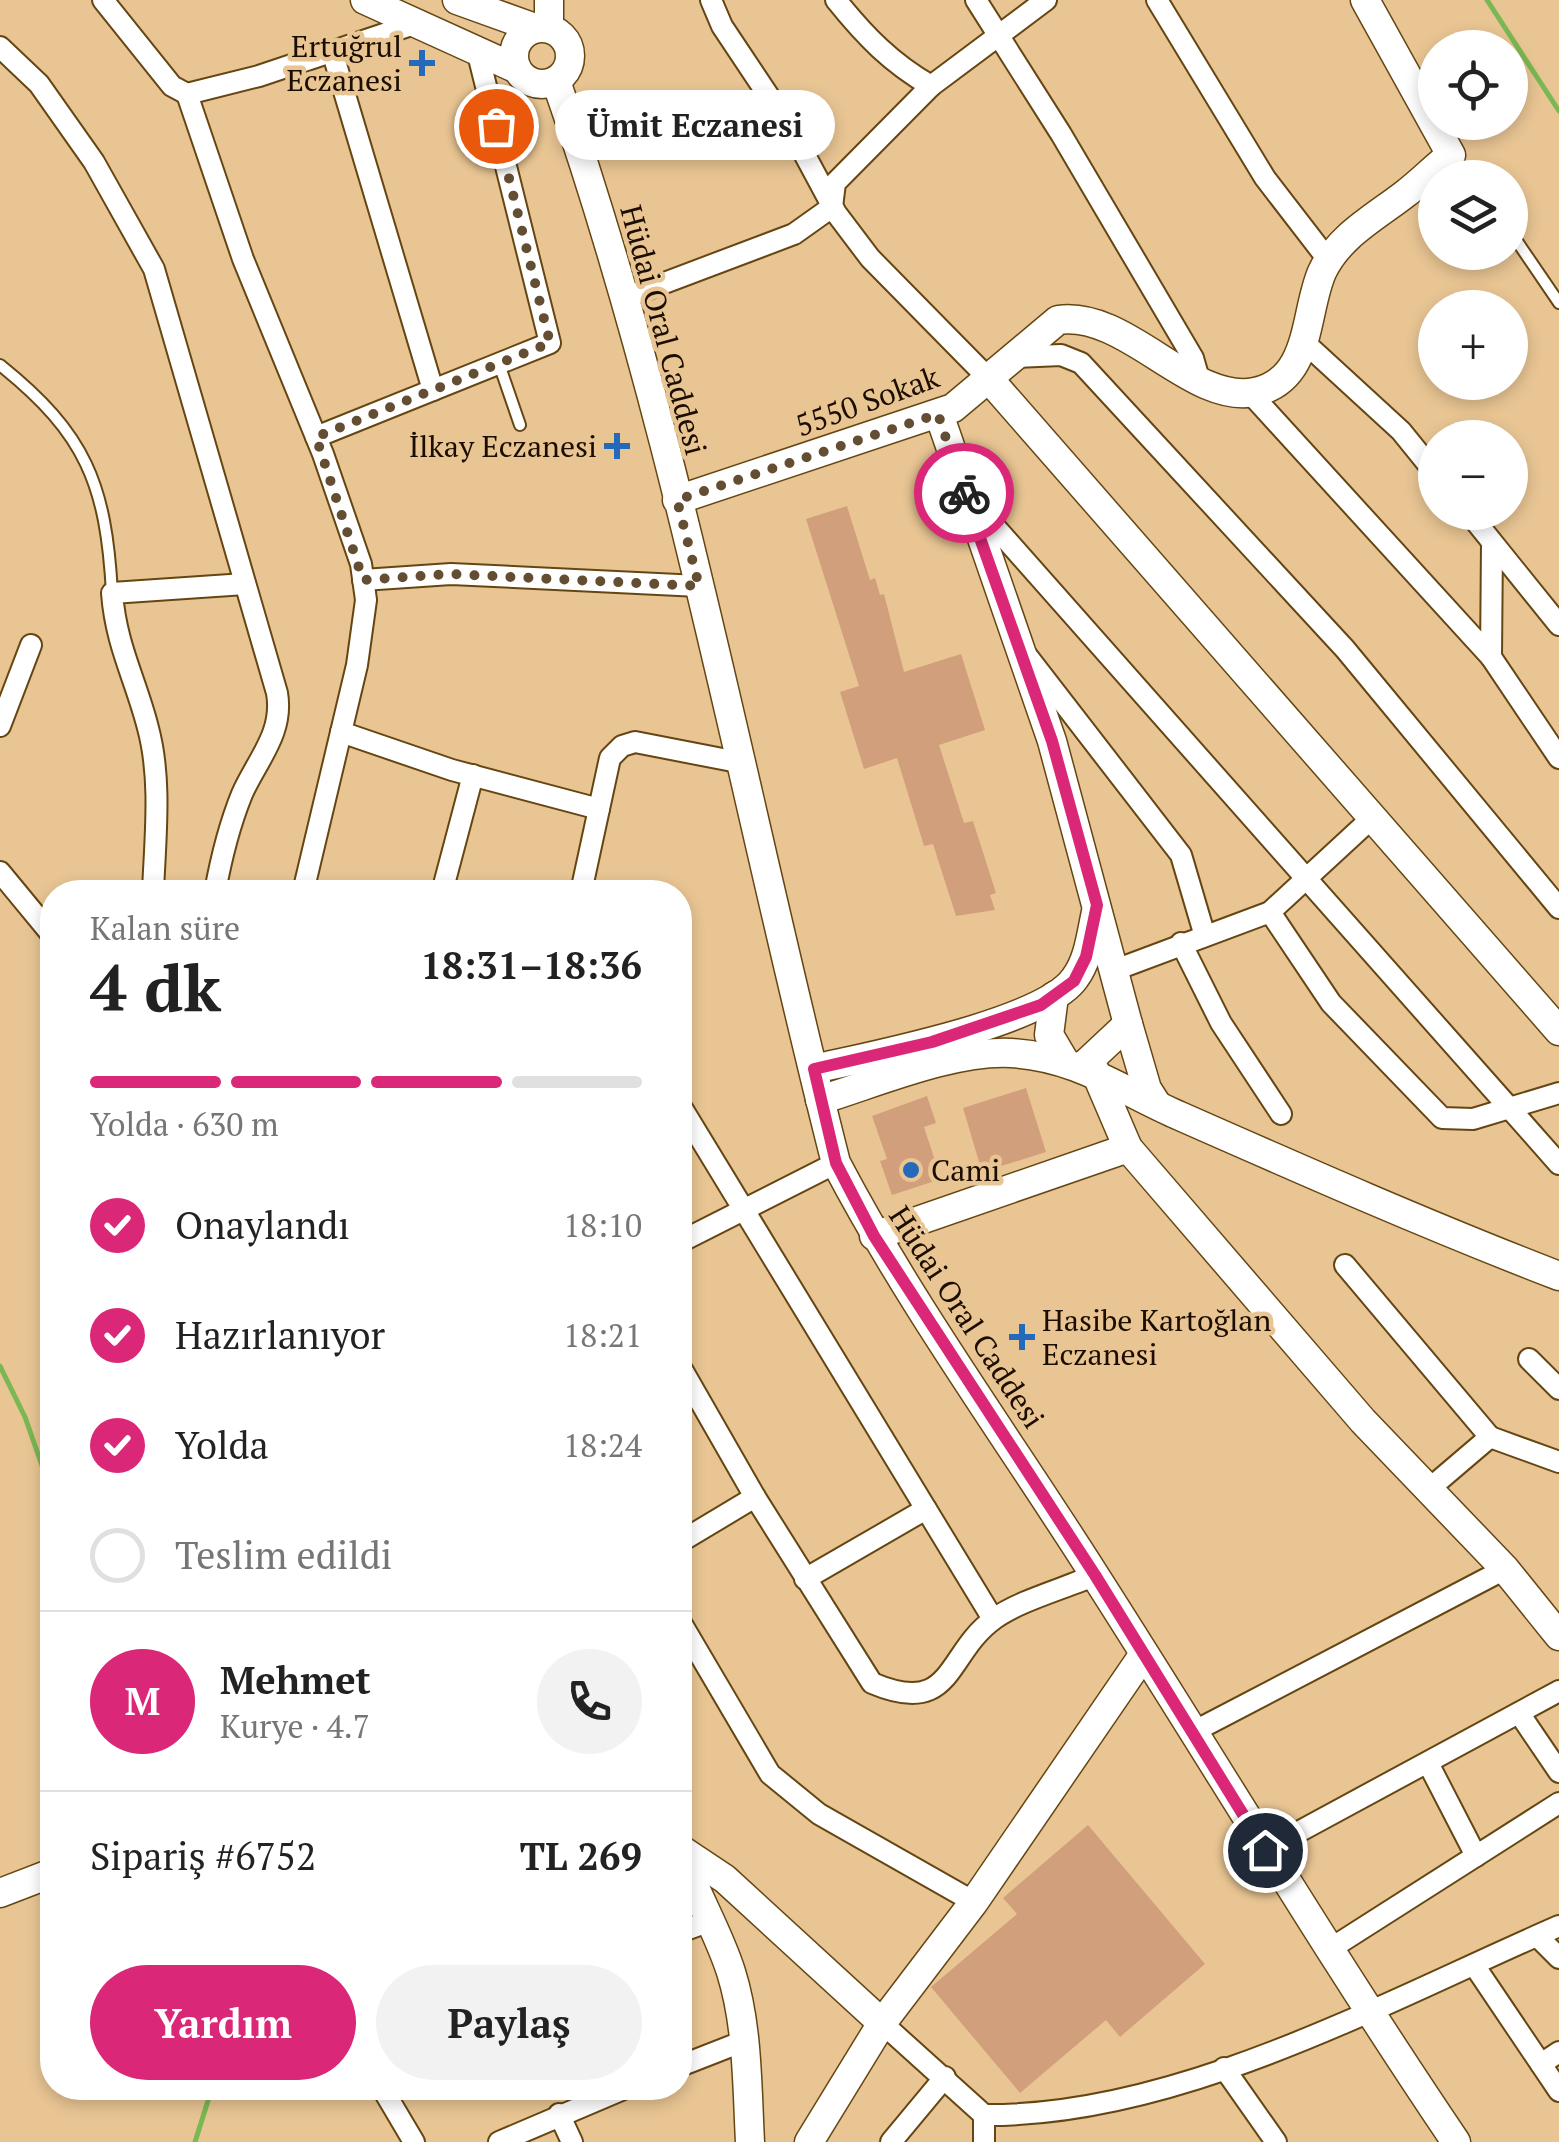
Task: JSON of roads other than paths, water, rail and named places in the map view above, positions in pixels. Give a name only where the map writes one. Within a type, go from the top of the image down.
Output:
[{"type":"street","points":[[365,0],[517,69],[536,83],[556,80],[570,62],[570,48],[564,37],[545,19],[457,0]]},
{"type":"street","points":[[711,0],[722,26],[792,131],[832,207],[870,258],[990,379],[1559,1031]]},
{"type":"street","points":[[836,0],[870,43],[901,69],[931,86]]},
{"type":"street","points":[[976,0],[1062,134],[1193,358],[1200,379]]},
{"type":"street","points":[[622,299],[794,234],[832,207],[835,183],[931,86],[995,34],[1046,0]]},
{"type":"street","points":[[1157,0],[1265,178],[1328,261]]},
{"type":"street","points":[[1365,0],[1451,154],[1359,226],[1328,261],[1304,342],[1290,370],[1266,389],[1250,393],[1491,656],[1559,758]]},
{"type":"street","points":[[110,3],[172,86],[187,94],[243,259],[316,437],[363,580],[366,600],[357,665],[306,880]]},
{"type":"street","points":[[517,69],[515,49],[522,36],[545,19]]},
{"type":"street","points":[[187,94],[414,24]]},
{"type":"street","points":[[0,47],[38,84],[94,162],[154,269],[280,712],[273,736],[242,795],[218,880]]},
{"type":"street","points":[[332,51],[434,390]]},
{"type":"street","points":[[316,437],[550,343],[478,54]]},
{"type":"street","name":"Hüdai Oral Caddesi","points":[[556,80],[677,500],[836,1163],[874,1236],[1095,1575],[1368,2014],[1454,2141]]},
{"type":"street","name":"5550 Sokak","points":[[677,500],[938,414],[966,400],[1058,320],[1082,320],[1219,388],[1250,393]]},
{"type":"street","points":[[1304,342],[1401,431],[1418,452]]},
{"type":"street","points":[[1013,357],[1061,355],[1080,362],[1345,649],[1559,908]]},
{"type":"street","points":[[938,414],[1052,741],[1128,1024],[1147,1089],[1156,1103]]},
{"type":"street","points":[[964,492],[1559,1164]]},
{"type":"street","points":[[1482,530],[1559,624]]},
{"type":"street","points":[[1491,656],[1492,542]]},
{"type":"street","points":[[363,580],[450,574],[699,586]]},
{"type":"street","points":[[153,880],[156,800],[149,730],[123,661],[112,593],[246,584]]},
{"type":"street","points":[[1018,643],[1181,855],[1204,933]]},
{"type":"street","points":[[0,726],[31,644]]},
{"type":"street","points":[[340,732],[473,775],[599,809]]},
{"type":"street","points":[[584,880],[610,758],[622,746],[635,742],[743,763]]},
{"type":"street","points":[[445,880],[473,775]]},
{"type":"street","points":[[814,1069],[932,1042],[1041,1005],[1064,988],[1204,933],[1270,912],[1374,817]]},
{"type":"street","points":[[0,872],[40,920]]},
{"type":"street","points":[[1097,905],[1086,957],[1064,988],[1049,1035],[1080,1067],[1128,1148],[1363,1421],[1505,1569],[1559,1636]]},
{"type":"street","points":[[1270,912],[1331,1003],[1442,1118],[1474,1120],[1509,1107],[1542,1102],[1559,1093]]},
{"type":"street","points":[[1180,943],[1221,1024],[1281,1114]]},
{"type":"street","points":[[1080,1067],[1128,1024]]},
{"type":"street","points":[[820,1100],[928,1066],[1008,1053],[1080,1067],[1559,1276]]},
{"type":"street","points":[[874,1236],[1128,1148],[1156,1103]]},
{"type":"street","points":[[692,1125],[993,1619]]},
{"type":"street","points":[[692,1235],[836,1163]]},
{"type":"street","points":[[1345,1265],[1490,1436],[1559,1462]]},
{"type":"street","points":[[1529,1359],[1559,1389]]},
{"type":"street","points":[[692,1387],[805,1579],[872,1683],[892,1692],[918,1694],[941,1685],[993,1619],[1095,1575]]},
{"type":"street","points":[[1429,1489],[1490,1436]]},
{"type":"street","points":[[692,1535],[755,1496]]},
{"type":"street","points":[[805,1579],[926,1510]]},
{"type":"street","points":[[1191,1733],[1505,1569]]},
{"type":"street","points":[[692,1642],[770,1774],[819,1814],[974,1902]]},
{"type":"street","points":[[810,2142],[882,2023],[974,1902],[1144,1654]]},
{"type":"street","points":[[1265,1850],[1559,1691]]},
{"type":"street","points":[[1519,1713],[1559,1772]]},
{"type":"street","points":[[1428,1763],[1476,1856]]},
{"type":"street","points":[[1330,1949],[1559,1803]]},
{"type":"street","points":[[692,1858],[726,1879],[882,2023],[946,2076],[984,2116],[984,2142]]},
{"type":"street","points":[[0,1893],[40,1878]]},
{"type":"street","points":[[692,1881],[731,1971],[744,2041],[750,2142]]},
{"type":"street","points":[[692,1928],[708,1922]]},
{"type":"street","points":[[984,2116],[1085,2109],[1224,2068],[1368,2014],[1559,1926]]},
{"type":"street","points":[[1537,1936],[1559,1958]]},
{"type":"street","points":[[1474,1965],[1559,2091]]},
{"type":"street","points":[[692,2061],[744,2041]]},
{"type":"street","points":[[1541,2064],[1559,2052]]},
{"type":"street","points":[[1224,2068],[1276,2142]]},
{"type":"street","points":[[892,2142],[946,2076]]},
{"type":"street","points":[[389,2100],[414,2142]]},
{"type":"street","points":[[499,2142],[596,2100]]},
{"type":"street","points":[[560,2114],[572,2142]]},
{"type":"lane","points":[[1451,154],[1456,160]]},
{"type":"lane","points":[[1528,257],[1559,303]]},
{"type":"lane","points":[[499,364],[520,425]]},
{"type":"lane","points":[[0,365],[50,406],[82,453],[103,508],[112,593]]},
{"type":"waterway","points":[[1487,0],[1559,111]]},
{"type":"waterway","points":[[0,1366],[40,1460]]},
{"type":"waterway","points":[[195,2142],[208,2100]]},
{"type":"place","name":"Ertuğrul Eczanesi","points":[[422,63]]},
{"type":"place","name":"Ümit Eczanesi","points":[[496,126]]},
{"type":"place","name":"İlkay Eczanesi","points":[[617,446]]},
{"type":"place","name":"Cami","points":[[911,1170]]},
{"type":"place","name":"Hasibe Kartoğlan Eczanesi","points":[[1022,1337]]}]
